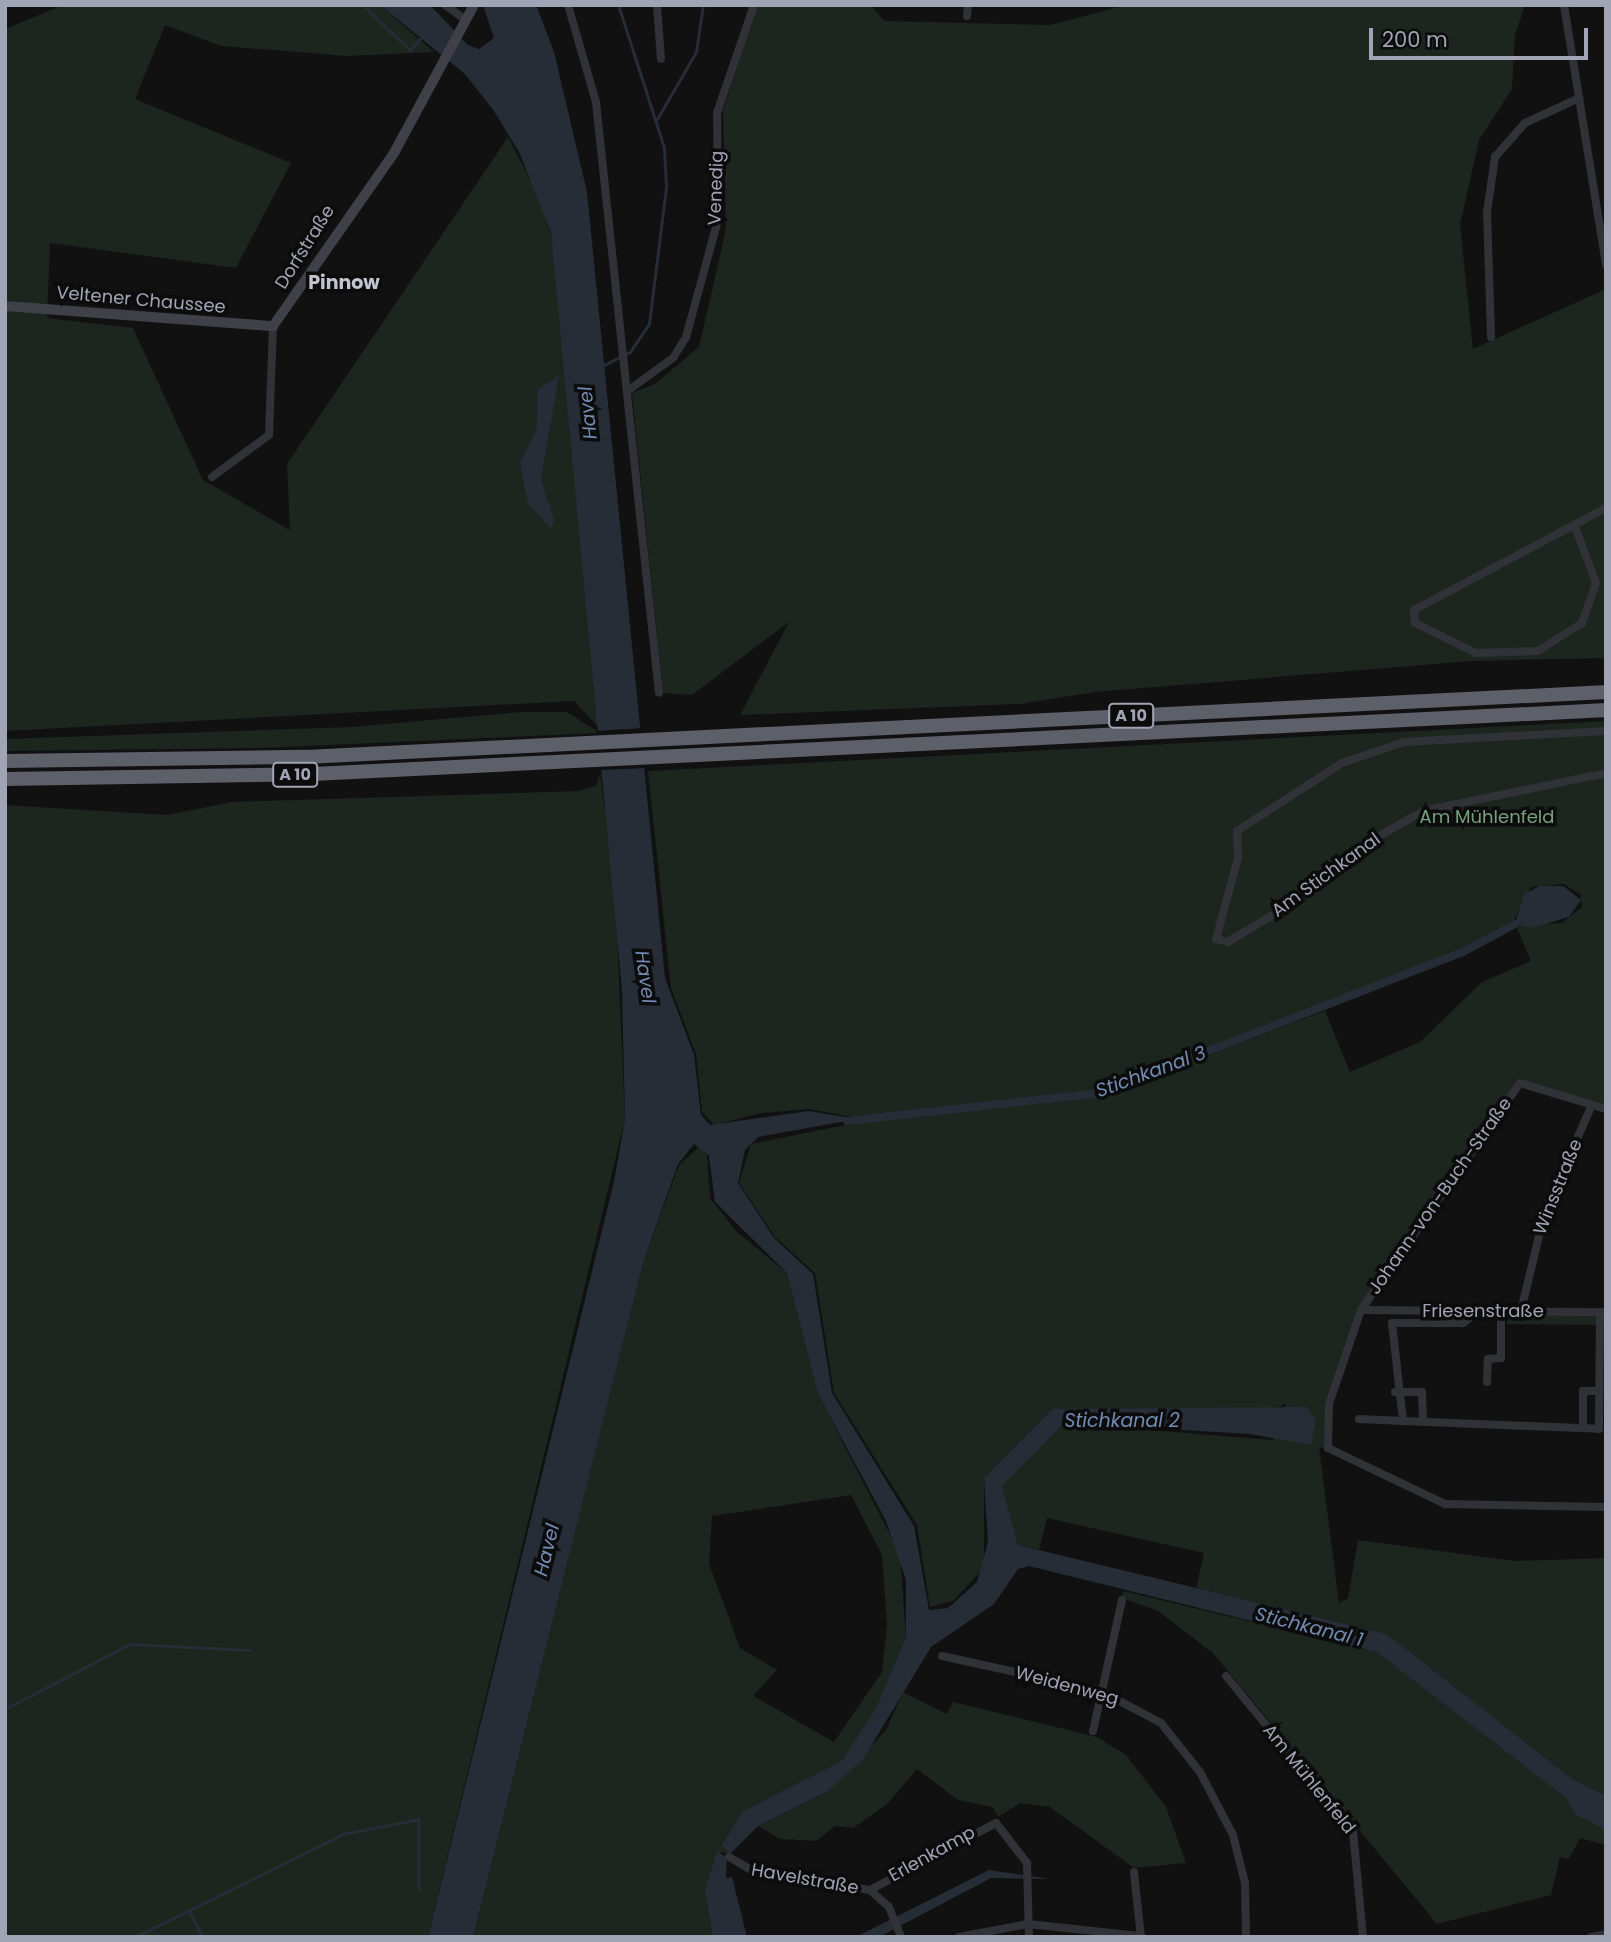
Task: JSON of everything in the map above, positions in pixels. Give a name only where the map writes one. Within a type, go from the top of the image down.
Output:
[{"type":"highway","name":"A 10","points":[[5,761],[280,758],[1606,692]]},
{"type":"highway","name":"A 10","points":[[5,779],[215,778],[1606,710]]},
{"type":"main road","name":"Dorfstraße","points":[[273,326],[394,153],[474,5]]},
{"type":"main road","name":"Veltener Chaussee","points":[[5,306],[273,326]]},
{"type":"street","points":[[445,5],[466,20]]},
{"type":"street","points":[[568,5],[596,102],[622,366],[630,390],[659,693]]},
{"type":"street","points":[[657,5],[661,59]]},
{"type":"street","name":"Venedig","points":[[630,390],[673,358],[686,337],[718,220],[717,113],[754,5]]},
{"type":"street","points":[[967,16],[968,5]]},
{"type":"street","points":[[1564,5],[1606,265]]},
{"type":"street","points":[[1491,337],[1487,212],[1495,157],[1525,123],[1579,98]]},
{"type":"street","points":[[212,477],[269,435],[273,326]]},
{"type":"street","points":[[1575,527],[1596,583],[1582,623],[1538,651],[1476,653],[1415,624],[1414,610],[1575,527],[1606,508]]},
{"type":"street","name":"Am Stichkanal","points":[[1606,731],[1404,742],[1342,763],[1237,831],[1238,858],[1216,939],[1228,942],[1286,907],[1358,848],[1423,811],[1606,773]]},
{"type":"street","name":"Johann-von-Buch-Straße","points":[[1592,1105],[1520,1083],[1361,1310],[1329,1404],[1328,1448],[1445,1504],[1606,1507]]},
{"type":"street","points":[[1592,1105],[1606,1109]]},
{"type":"street","name":"Winsstraße","points":[[1521,1311],[1545,1211],[1592,1105]]},
{"type":"street","name":"Friesenstraße","points":[[1361,1310],[1603,1312]]},
{"type":"street","points":[[1403,1421],[1395,1392],[1392,1323],[1463,1322],[1479,1311]]},
{"type":"street","points":[[1487,1382],[1488,1359],[1501,1358],[1501,1311]]},
{"type":"street","points":[[1359,1419],[1599,1429],[1603,1312]]},
{"type":"street","points":[[1583,1428],[1583,1391],[1599,1391]]},
{"type":"street","points":[[1395,1392],[1422,1392],[1423,1422]]},
{"type":"street","points":[[1093,1731],[1122,1600]]},
{"type":"street","name":"Weidenweg","points":[[942,1656],[1101,1691],[1161,1723],[1200,1772],[1241,1856],[1246,1937]]},
{"type":"street","name":"Am Mühlenfeld","points":[[1226,1676],[1353,1831],[1363,1937]]},
{"type":"street","name":"Erlenkamp","points":[[870,1890],[996,1823],[1028,1870],[1028,1924]]},
{"type":"street","name":"Havelstraße","points":[[729,1857],[755,1872],[870,1890],[895,1917],[900,1933]]},
{"type":"street","points":[[960,1937],[1028,1924],[1141,1936],[1134,1872]]},
{"type":"street","points":[[1028,1924],[1029,1937]]},
{"type":"street","points":[[1591,1937],[1606,1934]]},
{"type":"green space","points":[[63,5],[380,5],[434,52],[348,56],[221,46],[165,25],[135,99],[291,163],[236,268],[50,243],[47,318],[133,328],[203,480],[290,530],[287,464],[508,137],[539,197],[555,250],[599,728],[574,701],[5,731],[5,29]]},
{"type":"green space","points":[[757,5],[871,5],[884,21],[1050,25],[1127,5],[1525,5],[1515,35],[1512,89],[1479,140],[1460,225],[1473,349],[1606,289],[1606,658],[1471,661],[1095,692],[1020,704],[740,715],[789,622],[692,695],[663,693],[632,393],[655,384],[699,347],[726,229],[723,110]]},
{"type":"green space","points":[[522,712],[567,712],[600,733],[261,748],[5,751],[5,739],[351,727]]},
{"type":"green space","points":[[1606,721],[1606,1105],[1516,1084],[1358,1310],[1328,1402],[1326,1448],[1319,1447],[1339,1603],[1348,1598],[1358,1540],[1514,1561],[1606,1558],[1606,1796],[1571,1778],[1387,1634],[1196,1588],[1204,1553],[1047,1518],[1039,1550],[1018,1545],[1002,1486],[1052,1429],[1064,1423],[1273,1440],[1286,1403],[1273,1410],[1052,1409],[984,1478],[984,1568],[953,1601],[930,1607],[917,1525],[834,1393],[815,1273],[775,1237],[739,1183],[751,1144],[860,1122],[1101,1096],[1325,1011],[1350,1072],[1420,1042],[1482,982],[1531,961],[1516,926],[1562,923],[1582,907],[1580,894],[1564,884],[1531,887],[1514,921],[1461,950],[1100,1091],[859,1118],[809,1109],[761,1113],[714,1125],[702,1112],[696,1054],[671,988],[648,771]]},
{"type":"green space","points":[[600,773],[615,889],[625,1119],[428,1937],[5,1937],[5,805],[168,815],[232,802],[578,791],[596,786]]},
{"type":"green space","points":[[700,1146],[707,1156],[710,1198],[736,1231],[787,1273],[818,1394],[900,1554],[906,1637],[876,1708],[842,1762],[743,1811],[721,1844],[730,1854],[717,1852],[705,1890],[713,1937],[473,1937],[643,1263],[679,1165]],"holes":[[[851,1495],[882,1555],[887,1625],[882,1672],[834,1742],[753,1696],[777,1670],[740,1648],[709,1564],[712,1516]]]},
{"type":"green space","points":[[1507,1313],[1606,1314],[1606,1325],[1507,1324]]},
{"type":"green space","points":[[1123,1591],[1378,1652],[1566,1798],[1576,1815],[1606,1830],[1606,1845],[1580,1838],[1569,1859],[1560,1857],[1551,1895],[1437,1924],[1213,1653],[1158,1611],[1122,1598]]},
{"type":"green space","points":[[903,1692],[947,1714],[953,1702],[1097,1737],[1126,1755],[1166,1807],[1186,1863],[1134,1868],[1050,1807],[1020,1803],[998,1817],[993,1807],[958,1800],[917,1769],[887,1804],[853,1828],[835,1826],[816,1841],[780,1839],[758,1826],[828,1791],[886,1730]]},
{"type":"water","points":[[380,5],[430,5],[468,45],[479,49],[494,38],[483,5],[536,5],[554,52],[587,192],[665,978],[694,1055],[701,1115],[710,1125],[809,1111],[857,1119],[758,1137],[745,1150],[738,1183],[774,1238],[813,1274],[832,1393],[914,1526],[929,1610],[948,1608],[977,1582],[988,1542],[984,1478],[1052,1409],[1306,1407],[1316,1420],[1311,1445],[1250,1434],[1064,1423],[1002,1486],[1018,1545],[1387,1634],[1571,1778],[1606,1796],[1606,1830],[1576,1815],[1566,1798],[1377,1652],[1029,1566],[1018,1569],[994,1604],[931,1647],[863,1759],[828,1791],[758,1826],[730,1854],[721,1845],[743,1811],[842,1761],[876,1708],[906,1637],[906,1580],[886,1521],[818,1394],[787,1273],[715,1202],[709,1156],[694,1144],[678,1164],[643,1263],[473,1937],[428,1937],[614,1182],[625,1119],[622,990],[551,233],[520,154],[494,111],[465,74]]},
{"type":"water","points":[[559,375],[541,480],[554,520],[551,529],[528,503],[520,463],[537,428],[538,390]]},
{"type":"water","points":[[1540,886],[1563,886],[1581,900],[1569,917],[1532,928],[1515,924],[1524,894]]},
{"type":"water","points":[[717,1851],[727,1858],[726,1878],[732,1877],[747,1937],[713,1937],[705,1890]]},
{"type":"water","points":[[989,1870],[1051,1879],[991,1878],[879,1937],[856,1937]]},
{"type":"pier","points":[[643,728],[647,768],[600,770],[596,731]]},
{"type":"waterway","points":[[363,5],[410,50],[420,39]]},
{"type":"waterway","points":[[604,365],[630,352],[649,324],[666,187],[664,148],[618,5]]},
{"type":"waterway","points":[[656,121],[696,52],[703,5]]},
{"type":"waterway","name":"Stichkanal 3","points":[[847,1121],[1101,1093],[1461,953],[1515,924]]},
{"type":"waterway","points":[[5,1709],[130,1644],[249,1650]]},
{"type":"waterway","points":[[135,1937],[343,1834],[419,1819],[419,1889]]},
{"type":"waterway","points":[[189,1911],[203,1937]]},
{"type":"district","name":"Pinnow","points":[[344,283]]},
{"type":"water label","name":"Havel","points":[[588,413]]},
{"type":"water label","name":"Havel","points":[[645,977]]},
{"type":"water label","name":"Stichkanal 2","points":[[1122,1421]]},
{"type":"water label","name":"Havel","points":[[547,1550]]},
{"type":"water label","name":"Stichkanal 1","points":[[1309,1627]]}]
